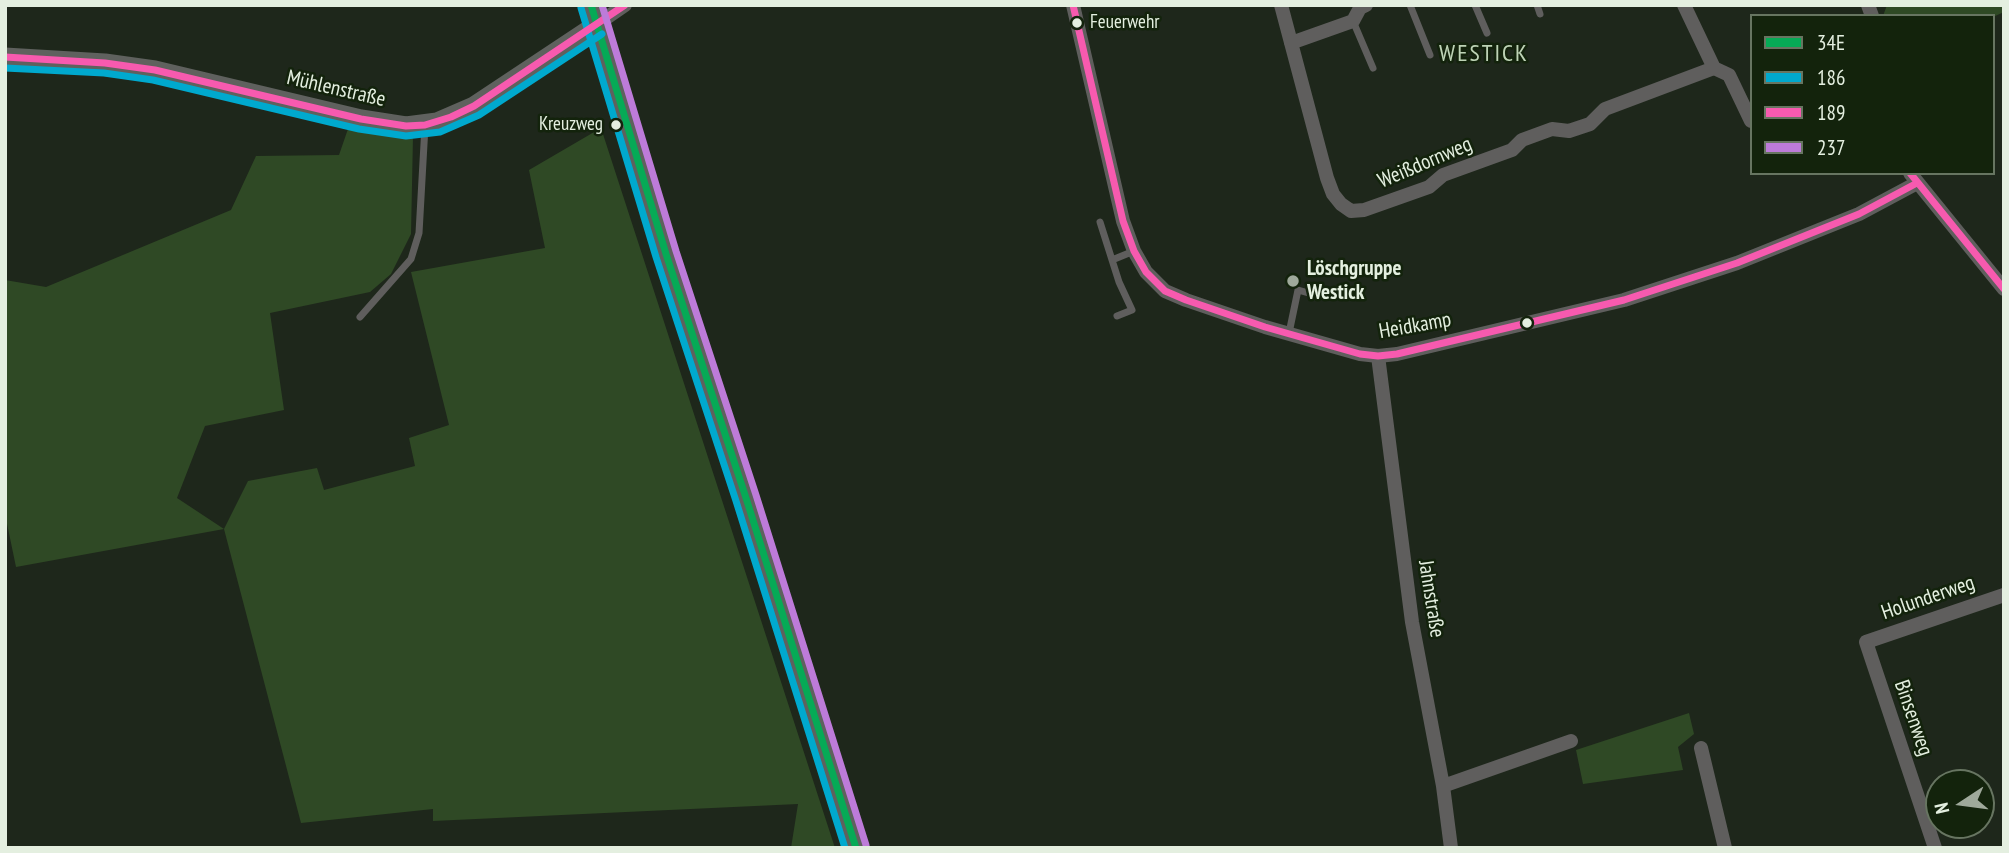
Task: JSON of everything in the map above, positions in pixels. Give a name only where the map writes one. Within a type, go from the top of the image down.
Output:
[{"type":"street","points":[[591,5],[666,254],[856,848]]},
{"type":"street","name":"Mühlenstraße","points":[[5,57],[105,63],[155,70],[361,119],[405,126],[425,125],[474,106],[625,5]]},
{"type":"street","name":"Heidkamp","points":[[1073,5],[1123,221],[1134,251],[1146,272],[1165,290],[1186,300],[1360,354],[1397,354],[1624,300],[1749,259],[1859,214],[1914,178]]},
{"type":"street","name":"Weißdornweg","points":[[1281,5],[1327,178],[1333,194],[1341,204],[1352,211],[1364,210],[1429,187],[1444,175],[1512,150],[1522,140],[1552,130],[1569,131],[1590,124],[1605,109],[1714,68]]},
{"type":"street","points":[[1291,43],[1353,20],[1360,8],[1366,5]]},
{"type":"street","points":[[1684,5],[1714,68],[1729,75],[1750,119]]},
{"type":"street","points":[[1914,178],[2004,289]]},
{"type":"street","name":"Jahnstraße","points":[[1378,356],[1412,622],[1443,786],[1451,848]]},
{"type":"street","name":"Holunderweg","points":[[1866,642],[2004,594]]},
{"type":"street","name":"Binsenweg","points":[[1866,642],[1935,848]]},
{"type":"street","points":[[1443,786],[1571,741]]},
{"type":"street","points":[[1700,747],[1725,848]]},
{"type":"lane","points":[[1410,5],[1430,55]]},
{"type":"lane","points":[[1475,5],[1487,33]]},
{"type":"lane","points":[[1537,5],[1540,14]]},
{"type":"lane","points":[[1353,20],[1373,68]]},
{"type":"lane","points":[[360,317],[411,259],[419,233],[425,125]]},
{"type":"lane","points":[[1100,222],[1132,310],[1117,316]]},
{"type":"lane","points":[[1112,260],[1134,251]]},
{"type":"lane","points":[[1289,334],[1298,290],[1319,296]]},
{"type":"green space","points":[[1887,5],[2004,5],[2004,12],[1995,16],[1884,14]]},
{"type":"green space","points":[[349,126],[413,136],[411,234],[391,274],[370,292],[270,313],[284,410],[205,426],[177,498],[224,529],[16,567],[5,514],[5,280],[46,287],[231,210],[256,156],[339,155]]},
{"type":"green space","points":[[601,128],[835,848],[791,848],[798,804],[433,821],[433,809],[301,823],[224,529],[248,481],[317,468],[324,490],[415,466],[409,438],[449,425],[411,272],[545,248],[529,170]]},
{"type":"green space","points":[[1689,713],[1694,734],[1678,747],[1683,770],[1583,784],[1576,750]]},
{"type":"transit line","name":"34E","points":[[591,5],[666,254],[856,848]]},
{"type":"transit line","name":"237","points":[[602,5],[676,251],[866,845]]},
{"type":"transit line","name":"189","points":[[5,57],[105,63],[155,70],[361,119],[406,126],[425,125],[474,106],[625,5]]},
{"type":"transit line","name":"189","points":[[1073,5],[1123,221],[1134,251],[1146,272],[1165,291],[1186,300],[1265,327],[1360,354],[1397,354],[1624,300],[1737,263],[1859,214],[1917,183]]},
{"type":"transit line","name":"186","points":[[581,8],[656,257],[845,848]]},
{"type":"transit line","name":"186","points":[[5,68],[104,73],[153,80],[359,129],[406,136],[440,132],[479,115],[602,34]]},
{"type":"transit line","name":"189","points":[[1912,175],[2004,289]]},
{"type":"place","name":"Feuerwehr","points":[[1077,23]]},
{"type":"place","name":"Kreuzweg","points":[[616,125]]},
{"type":"place","name":"Löschgruppe Westick","points":[[1293,281]]},
{"type":"district","name":"WESTICK","points":[[1484,54]]}]
